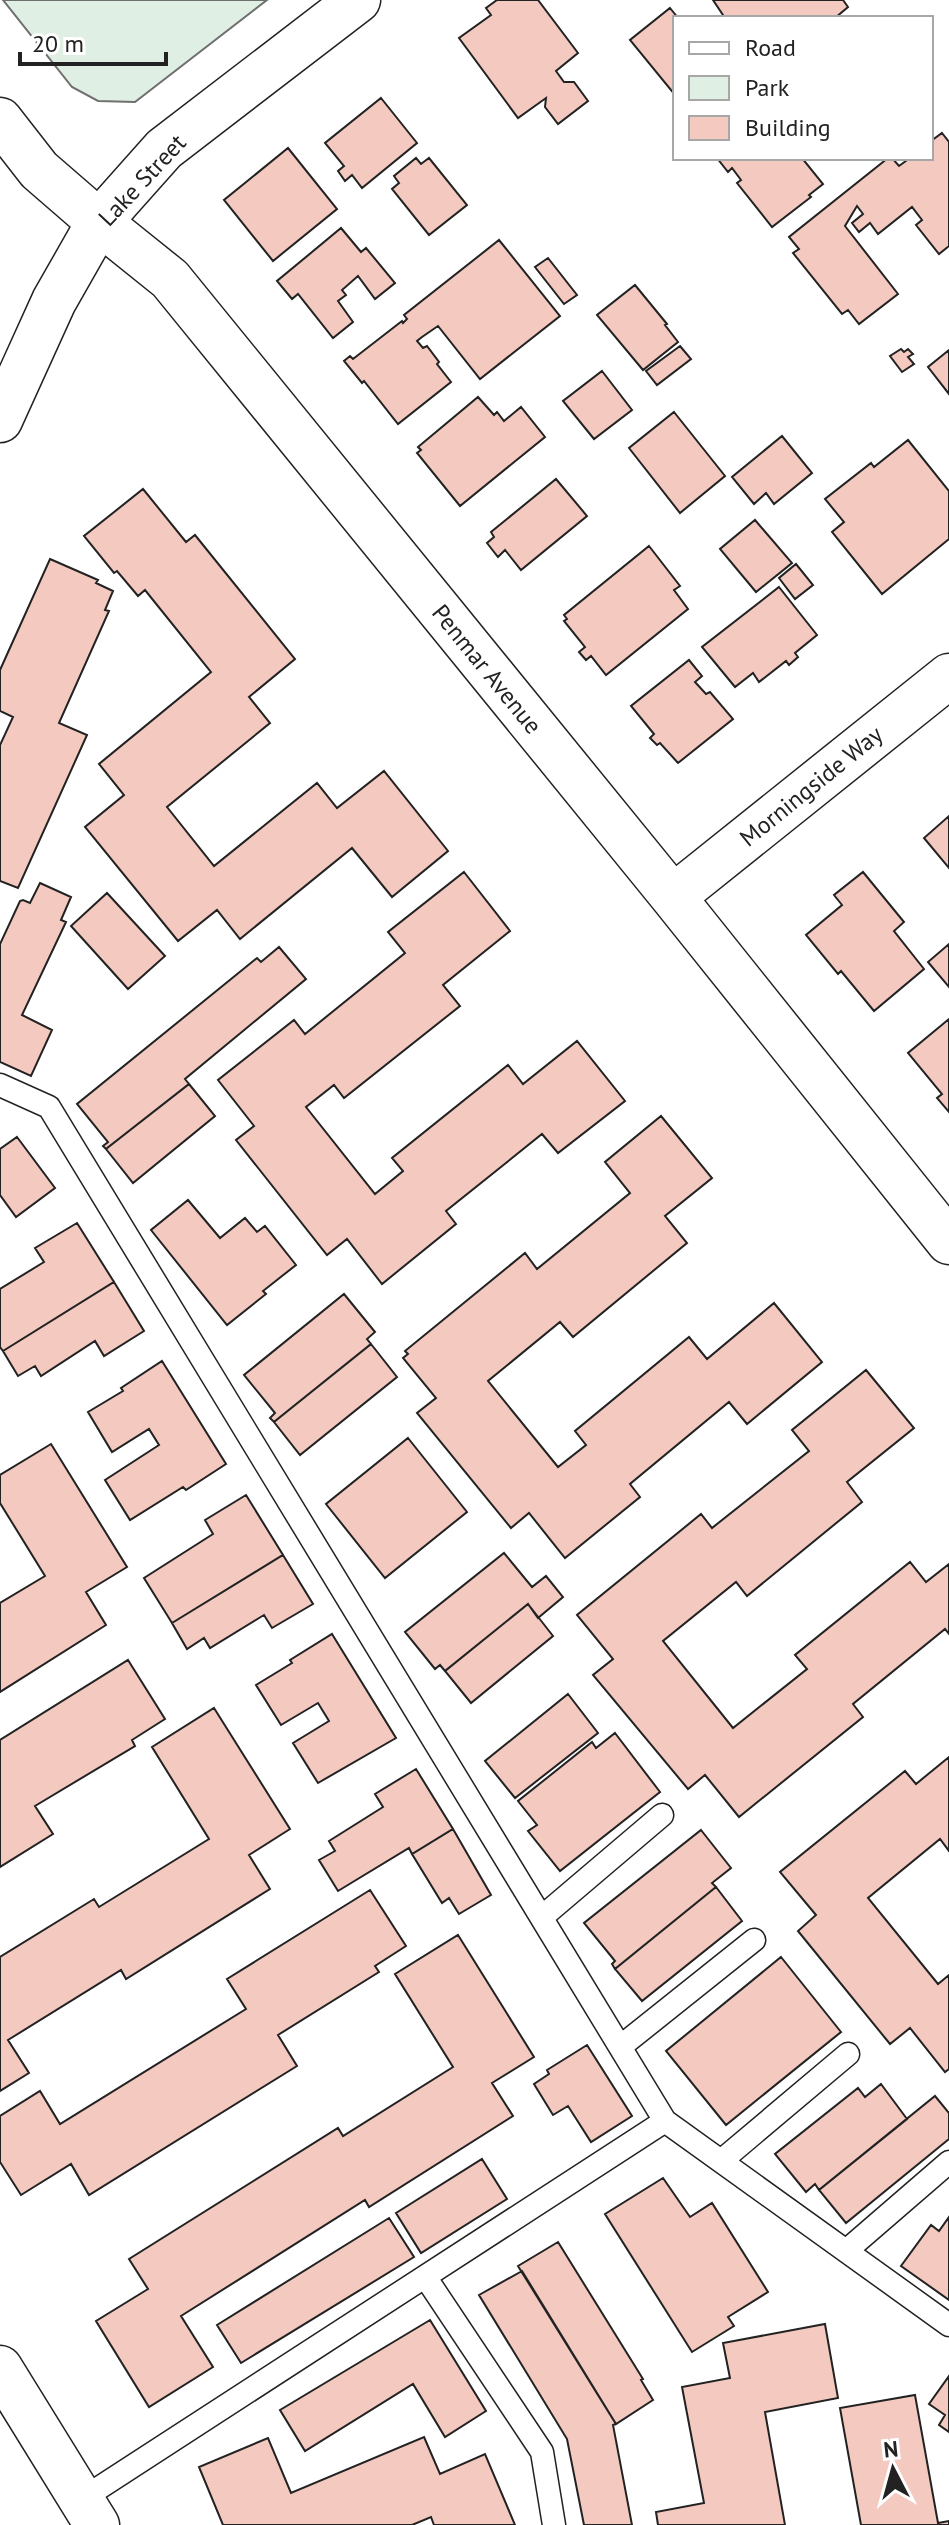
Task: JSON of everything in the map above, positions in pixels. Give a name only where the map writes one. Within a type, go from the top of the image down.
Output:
[{"type":"street","name":"Lake Street","points":[[0,420],[54,301],[99,222],[164,149],[358,0]]},
{"type":"street","name":"Penmar Avenue","points":[[0,120],[39,170],[170,279],[949,1242]]},
{"type":"street","name":"Morningside Way","points":[[673,897],[949,676]]},
{"type":"street","points":[[0,2368],[90,2512]]},
{"type":"lane","points":[[0,1085],[49,1107],[665,2121],[949,2325]]},
{"type":"lane","points":[[542,1917],[662,1815]]},
{"type":"lane","points":[[620,2047],[754,1940]]},
{"type":"lane","points":[[721,2161],[848,2054]]},
{"type":"lane","points":[[90,2512],[426,2278],[665,2121]]},
{"type":"lane","points":[[846,2251],[949,2162]]},
{"type":"lane","points":[[426,2278],[542,2452],[554,2525]]},
{"type":"green space","points":[[3,0],[267,0],[135,102],[98,101],[72,87]]},
{"type":"building","points":[[497,0],[538,0],[578,53],[556,71],[564,82],[574,82],[588,101],[558,124],[545,107],[546,98],[518,118],[459,38],[491,15],[486,8]]},
{"type":"building","points":[[713,0],[843,0],[848,7],[837,16],[724,16]]},
{"type":"building","points":[[670,8],[676,16],[673,16],[673,93],[630,40]]},
{"type":"building","points":[[381,98],[417,143],[362,188],[352,175],[345,181],[338,171],[344,166],[325,143]]},
{"type":"building","points":[[942,133],[949,142],[949,246],[939,254],[916,225],[922,220],[912,207],[878,234],[870,223],[859,232],[852,223],[863,214],[857,206],[845,226],[898,294],[859,324],[848,310],[842,314],[793,253],[799,249],[789,237],[885,160],[894,160],[899,166],[907,160],[933,160],[933,140]]},
{"type":"building","points":[[288,148],[337,209],[273,261],[224,200]]},
{"type":"building","points":[[416,158],[421,164],[429,158],[467,205],[429,235],[392,189],[399,183],[394,176]]},
{"type":"building","points":[[719,160],[804,160],[823,184],[772,227],[737,183],[741,180],[732,168],[728,172]]},
{"type":"building","points":[[341,228],[361,252],[366,248],[395,283],[375,299],[358,276],[342,290],[346,295],[338,301],[353,322],[333,338],[298,294],[292,299],[277,281]]},
{"type":"building","points":[[499,240],[560,316],[480,379],[438,326],[417,341],[423,348],[427,346],[451,382],[398,424],[344,361],[350,356],[353,359],[403,323],[407,319],[404,315]]},
{"type":"building","points":[[548,258],[577,295],[564,304],[535,267]]},
{"type":"building","points":[[635,285],[678,342],[643,370],[597,315]]},
{"type":"building","points":[[680,346],[691,359],[657,385],[646,371]]},
{"type":"building","points":[[901,349],[904,352],[908,349],[913,354],[908,357],[914,364],[902,372],[890,356]]},
{"type":"building","points":[[949,350],[949,394],[928,367]]},
{"type":"building","points":[[602,371],[632,410],[594,439],[563,401]]},
{"type":"building","points":[[478,397],[504,421],[521,407],[545,437],[460,506],[417,453],[421,450],[418,447]]},
{"type":"building","points":[[674,412],[725,476],[680,513],[629,448]]},
{"type":"building","points":[[782,436],[812,473],[774,504],[766,493],[754,504],[732,477]]},
{"type":"building","points":[[908,440],[949,491],[949,539],[882,594],[832,532],[844,522],[825,499],[871,463],[874,467]]},
{"type":"building","points":[[556,479],[587,516],[521,570],[505,550],[498,557],[487,543],[494,537],[491,532]]},
{"type":"building","points":[[143,489],[186,542],[195,535],[295,659],[249,697],[270,723],[167,807],[214,866],[317,783],[337,808],[384,771],[448,851],[392,897],[352,848],[240,939],[217,910],[178,941],[85,827],[124,795],[99,764],[211,672],[145,590],[138,596],[117,571],[114,573],[84,536]]},
{"type":"building","points":[[755,520],[792,563],[756,592],[720,549]]},
{"type":"building","points":[[649,546],[680,586],[674,590],[688,609],[606,675],[591,656],[586,660],[579,652],[585,647],[564,621],[567,619],[564,615]]},
{"type":"building","points":[[50,559],[98,580],[96,583],[113,591],[105,610],[109,611],[59,723],[87,735],[18,888],[0,881],[0,745],[13,717],[0,711],[0,670]]},
{"type":"building","points":[[796,564],[813,585],[795,599],[779,578]]},
{"type":"building","points":[[779,587],[817,635],[795,653],[798,657],[789,665],[786,661],[759,682],[753,673],[735,687],[702,647]]},
{"type":"building","points":[[689,660],[702,676],[695,682],[706,694],[710,692],[733,719],[678,763],[660,743],[657,745],[650,738],[654,734],[631,706]]},
{"type":"building","points":[[949,816],[949,868],[924,838]]},
{"type":"building","points":[[464,872],[510,931],[443,985],[460,1006],[344,1098],[334,1085],[306,1107],[375,1194],[403,1171],[392,1158],[508,1065],[523,1084],[577,1041],[625,1101],[558,1153],[542,1134],[446,1211],[456,1224],[382,1284],[347,1239],[327,1255],[236,1140],[254,1126],[218,1080],[294,1020],[305,1034],[405,953],[388,932]]},
{"type":"building","points":[[863,872],[904,922],[894,931],[924,969],[874,1011],[806,935],[842,905],[834,895]]},
{"type":"building","points":[[40,883],[71,897],[61,920],[66,922],[22,1015],[52,1030],[31,1076],[0,1062],[0,944],[20,901],[30,903]]},
{"type":"building","points":[[107,893],[165,956],[128,989],[71,926]]},
{"type":"building","points":[[949,944],[949,987],[928,962]]},
{"type":"building","points":[[279,947],[306,979],[185,1079],[189,1084],[106,1149],[103,1146],[108,1142],[77,1104],[257,958],[261,962]]},
{"type":"building","points":[[949,1019],[949,1112],[937,1098],[942,1094],[908,1053]]},
{"type":"building","points":[[189,1084],[215,1116],[133,1183],[106,1149]]},
{"type":"building","points":[[661,1116],[712,1178],[665,1216],[687,1243],[573,1337],[560,1322],[488,1381],[558,1467],[586,1445],[575,1431],[689,1337],[707,1359],[774,1303],[822,1362],[747,1424],[729,1402],[630,1484],[640,1497],[565,1558],[529,1513],[511,1528],[417,1413],[436,1398],[403,1358],[408,1354],[405,1351],[525,1253],[537,1269],[630,1193],[605,1162]]},
{"type":"building","points":[[17,1137],[55,1188],[16,1217],[0,1195],[0,1149]]},
{"type":"building","points":[[188,1200],[220,1238],[245,1218],[257,1232],[265,1226],[296,1265],[227,1325],[151,1230]]},
{"type":"building","points":[[77,1223],[114,1282],[3,1351],[0,1347],[0,1289],[44,1262],[35,1248]]},
{"type":"building","points":[[114,1282],[144,1331],[104,1356],[95,1341],[41,1376],[35,1366],[18,1376],[3,1351]]},
{"type":"building","points":[[344,1294],[375,1332],[367,1339],[371,1344],[274,1422],[270,1418],[275,1413],[244,1375]]},
{"type":"building","points":[[371,1344],[397,1377],[300,1455],[274,1422]]},
{"type":"building","points":[[162,1361],[226,1464],[130,1520],[105,1480],[159,1445],[149,1429],[112,1452],[88,1412],[123,1391],[121,1388]]},
{"type":"building","points":[[866,1370],[914,1428],[847,1482],[862,1502],[747,1596],[736,1582],[663,1641],[733,1728],[807,1669],[795,1655],[910,1562],[926,1582],[949,1564],[949,1634],[945,1629],[853,1704],[863,1717],[739,1817],[705,1775],[688,1789],[593,1675],[613,1659],[577,1615],[701,1514],[712,1528],[809,1451],[792,1430]]},
{"type":"building","points":[[408,1438],[467,1512],[385,1578],[326,1504]]},
{"type":"building","points":[[51,1444],[127,1567],[86,1592],[106,1625],[0,1692],[0,1603],[45,1576],[0,1503],[0,1475]]},
{"type":"building","points":[[246,1495],[283,1555],[172,1623],[144,1578],[213,1534],[205,1520]]},
{"type":"building","points":[[504,1553],[532,1587],[546,1576],[563,1597],[538,1618],[528,1604],[445,1671],[440,1665],[435,1669],[405,1632]]},
{"type":"building","points":[[283,1555],[313,1604],[272,1628],[264,1615],[210,1648],[204,1638],[187,1649],[172,1623]]},
{"type":"building","points":[[528,1604],[553,1636],[471,1703],[445,1671]]},
{"type":"building","points":[[332,1634],[396,1738],[318,1783],[293,1743],[329,1721],[318,1703],[281,1725],[256,1685]]},
{"type":"building","points":[[128,1660],[165,1719],[132,1740],[135,1746],[35,1806],[53,1834],[0,1867],[0,1740]]},
{"type":"building","points":[[568,1694],[598,1733],[515,1798],[485,1761]]},
{"type":"building","points":[[214,1708],[290,1829],[249,1855],[270,1889],[126,1979],[121,1970],[8,2040],[29,2073],[0,2091],[0,1957],[94,1899],[99,1907],[209,1839],[152,1747]]},
{"type":"building","points":[[615,1733],[660,1792],[560,1871],[528,1831],[537,1825],[518,1801],[592,1742],[596,1748]]},
{"type":"building","points":[[949,1757],[949,1851],[940,1839],[868,1898],[938,1984],[949,1975],[949,2069],[945,2072],[910,2028],[890,2044],[798,1931],[816,1915],[780,1872],[905,1771],[916,1784]]},
{"type":"building","points":[[416,1769],[453,1829],[412,1854],[409,1848],[338,1891],[319,1860],[335,1851],[329,1841],[383,1807],[375,1794]]},
{"type":"building","points":[[453,1829],[491,1895],[459,1914],[449,1898],[442,1903],[412,1854]]},
{"type":"building","points":[[701,1830],[731,1868],[712,1883],[716,1887],[615,1969],[612,1964],[615,1961],[584,1923]]},
{"type":"building","points":[[716,1887],[742,1921],[642,2001],[615,1969]]},
{"type":"building","points":[[370,1890],[406,1946],[375,1966],[379,1972],[278,2035],[297,2066],[89,2195],[71,2164],[21,2195],[0,2162],[0,2116],[40,2091],[60,2124],[246,2009],[227,1979]]},
{"type":"building","points":[[458,1935],[534,2057],[492,2083],[513,2116],[369,2207],[365,2200],[181,2316],[213,2367],[149,2407],[96,2321],[148,2289],[129,2259],[338,2128],[343,2136],[453,2067],[395,1974]]},
{"type":"building","points":[[781,1957],[841,2032],[726,2125],[666,2051]]},
{"type":"building","points":[[587,2045],[632,2116],[591,2142],[568,2106],[553,2115],[534,2084],[549,2074],[547,2070]]},
{"type":"building","points":[[881,2084],[907,2119],[819,2190],[815,2184],[806,2192],[775,2154],[858,2088],[865,2097]]},
{"type":"building","points":[[935,2096],[949,2113],[949,2139],[846,2223],[819,2190]]},
{"type":"building","points":[[482,2159],[507,2199],[421,2253],[396,2213]]},
{"type":"building","points":[[663,2178],[690,2217],[712,2203],[768,2292],[728,2317],[734,2326],[692,2352],[605,2214]]},
{"type":"building","points":[[949,2217],[949,2300],[901,2266],[931,2225],[939,2231]]},
{"type":"building","points":[[389,2218],[414,2257],[241,2363],[217,2325]]},
{"type":"building","points":[[558,2242],[653,2400],[616,2424],[518,2266]]},
{"type":"building","points":[[522,2271],[616,2424],[613,2425],[632,2525],[584,2525],[567,2439],[479,2295]]},
{"type":"building","points":[[430,2320],[486,2411],[445,2437],[413,2384],[305,2451],[280,2410]]},
{"type":"building","points":[[825,2324],[838,2398],[765,2412],[785,2525],[658,2525],[656,2512],[704,2503],[682,2387],[730,2378],[723,2343]]},
{"type":"building","points":[[949,2376],[949,2432],[939,2425],[945,2415],[929,2404]]},
{"type":"building","points":[[915,2395],[938,2523],[949,2521],[949,2525],[861,2525],[840,2408]]},
{"type":"building","points":[[424,2437],[440,2474],[485,2454],[515,2525],[434,2525],[431,2517],[412,2525],[223,2525],[199,2467],[268,2438],[291,2493]]}]
